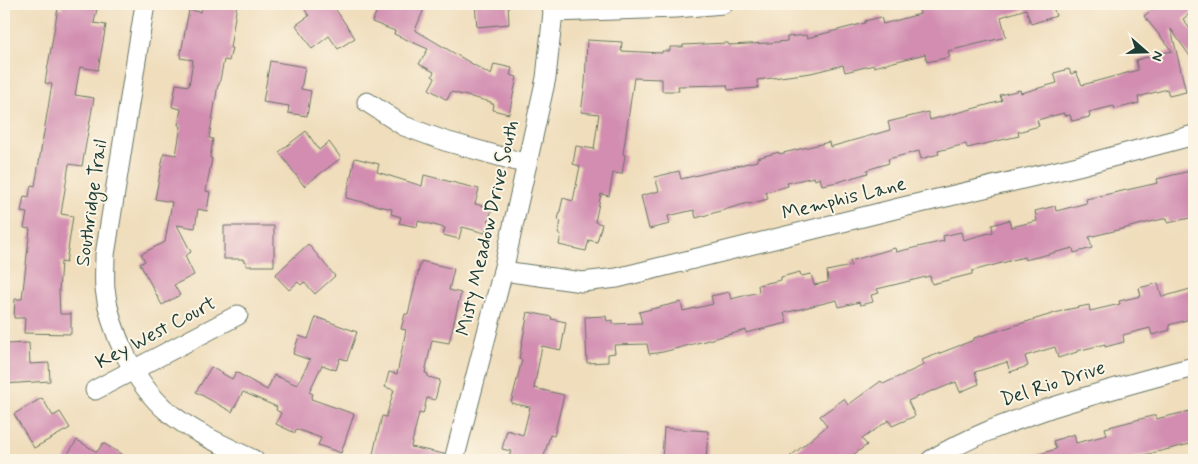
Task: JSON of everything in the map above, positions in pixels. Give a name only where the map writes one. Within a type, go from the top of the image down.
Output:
[{"type":"street","name":"Southridge Trail","points":[[145,4],[105,255],[105,289],[109,309],[123,352],[152,396],[169,412],[198,432],[254,460]]},
{"type":"street","points":[[552,8],[676,8],[724,4]]},
{"type":"street","name":"Misty Meadow Drive South","points":[[454,460],[503,271],[546,78],[552,8]]},
{"type":"street","points":[[367,102],[404,126],[445,141],[527,164]]},
{"type":"street","name":"Memphis Lane","points":[[503,271],[582,282],[617,278],[1078,166],[1194,135]]},
{"type":"street","name":"Key West Court","points":[[95,390],[238,315]]},
{"type":"street","name":"Del Rio Drive","points":[[931,460],[994,427],[1111,388],[1194,367]]},
{"type":"building","points":[[63,4],[98,4],[94,23],[106,25],[98,70],[80,67],[75,95],[94,98],[82,166],[69,164],[61,214],[73,216],[66,263],[61,262],[59,291],[60,314],[71,314],[71,334],[24,333],[25,318],[14,318],[15,299],[22,299],[30,229],[24,228],[27,213],[21,212],[24,196],[29,197],[31,185],[35,186],[52,84],[45,83],[58,8],[62,9]]},
{"type":"building","points":[[202,4],[237,4],[230,48],[232,48],[229,61],[224,60],[209,138],[213,139],[210,158],[212,158],[206,191],[210,192],[207,211],[198,209],[195,228],[177,225],[191,252],[185,256],[194,275],[174,285],[180,295],[162,305],[140,264],[145,261],[141,254],[165,242],[172,202],[155,199],[164,153],[176,155],[181,126],[178,125],[181,109],[172,107],[176,84],[189,86],[193,60],[180,58],[189,10],[201,12]]},
{"type":"building","points":[[301,4],[332,4],[355,38],[338,49],[329,36],[312,49],[296,25],[309,16]]},
{"type":"building","points":[[380,4],[412,4],[424,9],[415,30],[491,75],[494,64],[512,68],[510,75],[517,77],[509,114],[493,110],[494,104],[491,104],[491,102],[451,92],[447,100],[429,89],[435,78],[432,76],[434,72],[419,64],[428,49],[394,34],[395,31],[372,22]]},
{"type":"building","points":[[475,4],[508,4],[509,24],[477,27]]},
{"type":"building","points":[[943,4],[1052,4],[1056,16],[1031,24],[1026,9],[1001,17],[1006,37],[948,51],[950,57],[927,62],[925,54],[845,72],[843,65],[811,73],[757,80],[758,88],[728,90],[727,85],[678,86],[679,91],[662,91],[662,79],[634,78],[622,174],[613,173],[609,196],[601,194],[595,222],[602,224],[597,242],[589,240],[586,251],[559,245],[561,234],[558,234],[561,221],[558,220],[563,198],[573,201],[580,166],[573,164],[576,146],[594,149],[599,114],[581,112],[585,84],[587,40],[622,42],[621,51],[662,53],[662,51],[670,51],[670,47],[683,47],[683,45],[768,43],[787,41],[787,37],[806,35],[807,38],[881,17],[883,24],[920,14],[919,9]]},
{"type":"building","points":[[1153,4],[1194,4],[1194,10],[1183,19],[1194,35],[1194,62],[1171,29],[1186,92],[1169,96],[1167,89],[1138,97],[1139,103],[1115,109],[1114,106],[1089,112],[1090,117],[1072,121],[1070,115],[1064,116],[1064,113],[1037,120],[1039,126],[1018,132],[1019,136],[967,148],[966,144],[938,151],[939,154],[921,159],[919,151],[888,159],[889,163],[867,170],[868,173],[838,182],[822,185],[820,178],[815,180],[814,177],[787,183],[788,186],[766,192],[768,199],[696,218],[694,210],[668,216],[670,224],[649,229],[641,196],[659,191],[655,177],[679,171],[681,179],[757,161],[757,158],[779,152],[779,154],[829,142],[830,147],[890,130],[888,122],[928,112],[930,120],[1002,101],[1000,95],[1020,90],[1021,93],[1057,83],[1054,73],[1069,69],[1071,74],[1076,72],[1082,85],[1138,70],[1136,60],[1172,51],[1144,16],[1155,7]]},
{"type":"building","points":[[270,61],[305,67],[301,89],[311,91],[307,116],[288,113],[289,106],[263,102]]},
{"type":"building","points":[[306,131],[319,150],[329,142],[341,158],[304,186],[279,152]]},
{"type":"building","points":[[355,158],[379,164],[377,172],[422,186],[424,175],[479,189],[475,204],[492,208],[485,233],[462,227],[459,239],[443,235],[445,228],[418,221],[417,227],[399,223],[401,217],[391,214],[392,209],[346,198]]},
{"type":"building","points":[[1194,170],[1194,217],[1168,223],[1167,218],[1089,237],[1092,248],[1074,253],[1073,248],[1025,260],[1024,257],[972,271],[972,274],[932,284],[930,276],[877,289],[879,293],[871,295],[873,302],[860,305],[859,302],[839,307],[837,300],[784,313],[787,323],[746,333],[746,330],[663,352],[649,354],[647,344],[614,345],[615,353],[608,354],[608,362],[587,363],[585,317],[606,316],[607,321],[613,320],[613,324],[642,323],[639,312],[681,302],[683,311],[713,304],[711,296],[729,292],[731,299],[759,292],[758,285],[781,280],[781,277],[800,272],[801,276],[811,274],[814,285],[828,282],[827,271],[851,266],[850,261],[895,248],[896,252],[944,241],[943,236],[961,232],[963,240],[993,232],[992,225],[1009,220],[1011,227],[1037,221],[1035,211],[1055,206],[1056,211],[1087,203],[1086,199],[1158,183],[1157,179]]},
{"type":"building","points":[[224,226],[274,226],[274,266],[246,266],[246,261],[243,261],[243,259],[224,259]]},
{"type":"building","points":[[308,244],[335,276],[315,294],[304,282],[301,285],[298,282],[289,290],[275,275]]},
{"type":"building","points":[[421,261],[454,269],[449,290],[461,293],[449,343],[432,340],[425,373],[428,374],[428,377],[440,380],[435,400],[427,398],[423,414],[419,413],[411,447],[444,454],[443,460],[381,460],[372,458],[382,416],[386,417],[394,390],[385,387],[389,372],[397,374],[406,330],[401,329],[405,314],[408,314]]},
{"type":"building","points":[[1158,283],[1162,297],[1194,288],[1194,318],[1169,325],[1170,330],[1152,335],[1150,328],[1123,335],[1124,342],[1105,347],[1105,344],[1058,358],[1055,347],[1025,356],[1028,366],[1010,372],[1007,362],[975,372],[979,384],[960,392],[956,382],[908,401],[915,416],[892,426],[889,420],[862,439],[867,445],[846,460],[786,460],[827,426],[820,416],[844,399],[848,405],[881,381],[883,384],[924,365],[922,360],[974,340],[974,338],[1065,310],[1089,305],[1090,311],[1120,304],[1119,301],[1141,296],[1139,288]]},
{"type":"building","points":[[528,312],[566,322],[561,350],[542,346],[534,388],[564,395],[554,436],[550,435],[543,460],[508,460],[511,451],[502,449],[507,430],[523,435],[530,407],[511,403],[522,360],[519,359]]},
{"type":"building","points":[[316,317],[357,332],[347,360],[340,358],[336,370],[322,365],[309,392],[313,394],[311,399],[354,414],[341,453],[318,445],[321,438],[296,429],[295,433],[276,424],[281,413],[276,410],[277,407],[243,392],[232,412],[196,392],[211,367],[232,379],[236,372],[267,390],[274,375],[297,385],[310,360],[293,354],[299,336],[308,339]]},
{"type":"building","points":[[29,343],[30,364],[49,363],[50,381],[4,384],[4,344]]},
{"type":"building","points":[[42,398],[53,416],[60,412],[70,428],[34,448],[14,414]]},
{"type":"building","points":[[1194,410],[1194,443],[1132,458],[1133,460],[1032,460],[1031,457],[1056,449],[1053,441],[1074,434],[1076,443],[1107,435],[1105,428],[1156,415],[1156,419]]},
{"type":"building","points":[[664,428],[708,431],[706,460],[662,460]]},
{"type":"building","points":[[77,440],[97,452],[103,443],[131,460],[64,460]]}]
